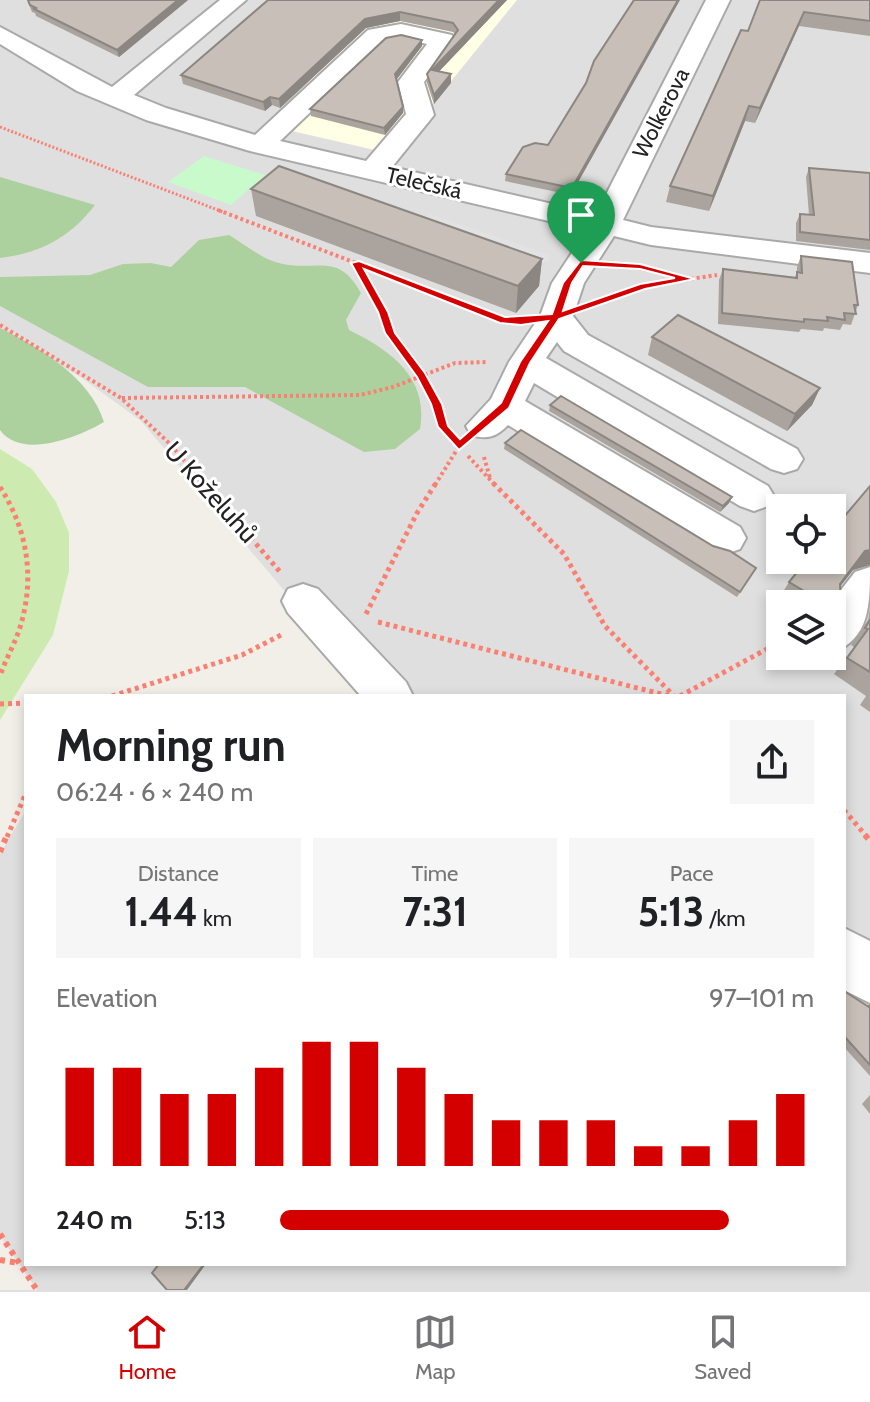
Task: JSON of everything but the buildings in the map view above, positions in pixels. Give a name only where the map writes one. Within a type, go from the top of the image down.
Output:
[{"type":"street","points":[[117,96],[234,0]]},
{"type":"street","name":"Wolkerova","points":[[605,226],[718,0]]},
{"type":"street","points":[[260,145],[377,35],[401,31],[443,40],[411,82],[420,115],[373,171]]},
{"type":"street","name":"Telečská","points":[[0,34],[86,85],[156,114],[260,145],[651,236],[870,263]]},
{"type":"street","points":[[605,226],[568,283],[556,317],[483,426],[726,538]]},
{"type":"street","points":[[556,317],[576,343],[784,459]]},
{"type":"street","points":[[531,354],[754,496]]},
{"type":"street","points":[[846,616],[870,584]]},
{"type":"street","points":[[303,601],[350,628],[389,694]]},
{"type":"street","points":[[846,957],[870,976]]},
{"type":"path","points":[[0,127],[504,320],[539,321],[644,286],[690,279],[640,267],[581,263]]},
{"type":"path","points":[[355,263],[383,312],[390,333],[421,375],[437,404],[443,427],[483,426]]},
{"type":"path","name":"U Koželuhů","points":[[0,325],[121,398],[170,444],[303,601]]},
{"type":"path","points":[[121,398],[360,395],[393,387],[455,363],[487,362],[531,354]]},
{"type":"path","points":[[350,628],[417,513],[483,426]]},
{"type":"path","points":[[483,426],[524,516],[564,554],[605,626],[672,694]]},
{"type":"path","points":[[0,487],[23,531],[29,569],[21,623],[0,676]]},
{"type":"path","points":[[118,694],[242,655],[285,633],[350,628],[664,694]]},
{"type":"path","points":[[678,694],[766,649]]},
{"type":"path","points":[[0,704],[24,703]]},
{"type":"path","points":[[0,852],[24,798]]},
{"type":"path","points":[[846,812],[870,841]]},
{"type":"path","points":[[0,1234],[37,1290]]},
{"type":"path","points":[[0,1260],[20,1264]]},
{"type":"shaded area","points":[[0,0],[870,0],[870,1290],[37,1290],[0,1236],[0,854],[24,813],[24,1266],[846,1266],[846,694],[355,694],[358,678],[141,421],[82,378],[0,330]]},
{"type":"shaded area","points":[[389,0],[517,0],[392,154],[266,125]]},
{"type":"shaded area","points":[[430,214],[550,255],[549,261],[533,265],[419,223]]},
{"type":"green space","points":[[204,156],[265,175],[231,205],[168,182]]},
{"type":"green space","points":[[0,177],[95,205],[65,235],[53,242],[0,258]]},
{"type":"green space","points":[[229,235],[273,261],[335,267],[352,280],[361,293],[346,320],[349,330],[392,356],[412,380],[421,411],[420,429],[395,449],[364,452],[245,387],[148,387],[0,306],[0,277],[90,275],[123,264],[151,263],[171,267],[199,240]]},
{"type":"green space","points":[[0,328],[62,366],[87,391],[104,422],[80,434],[50,443],[22,444],[9,439],[0,430]]},
{"type":"green space","points":[[0,449],[32,469],[56,502],[69,533],[69,571],[53,635],[0,720]]},
{"type":"route","points":[[581,263],[568,283],[556,317],[526,362],[505,406],[459,446],[443,427],[437,404],[421,375],[390,333],[383,312],[355,263],[504,320],[521,322],[556,317],[644,286],[690,279],[620,264],[581,263]]}]
